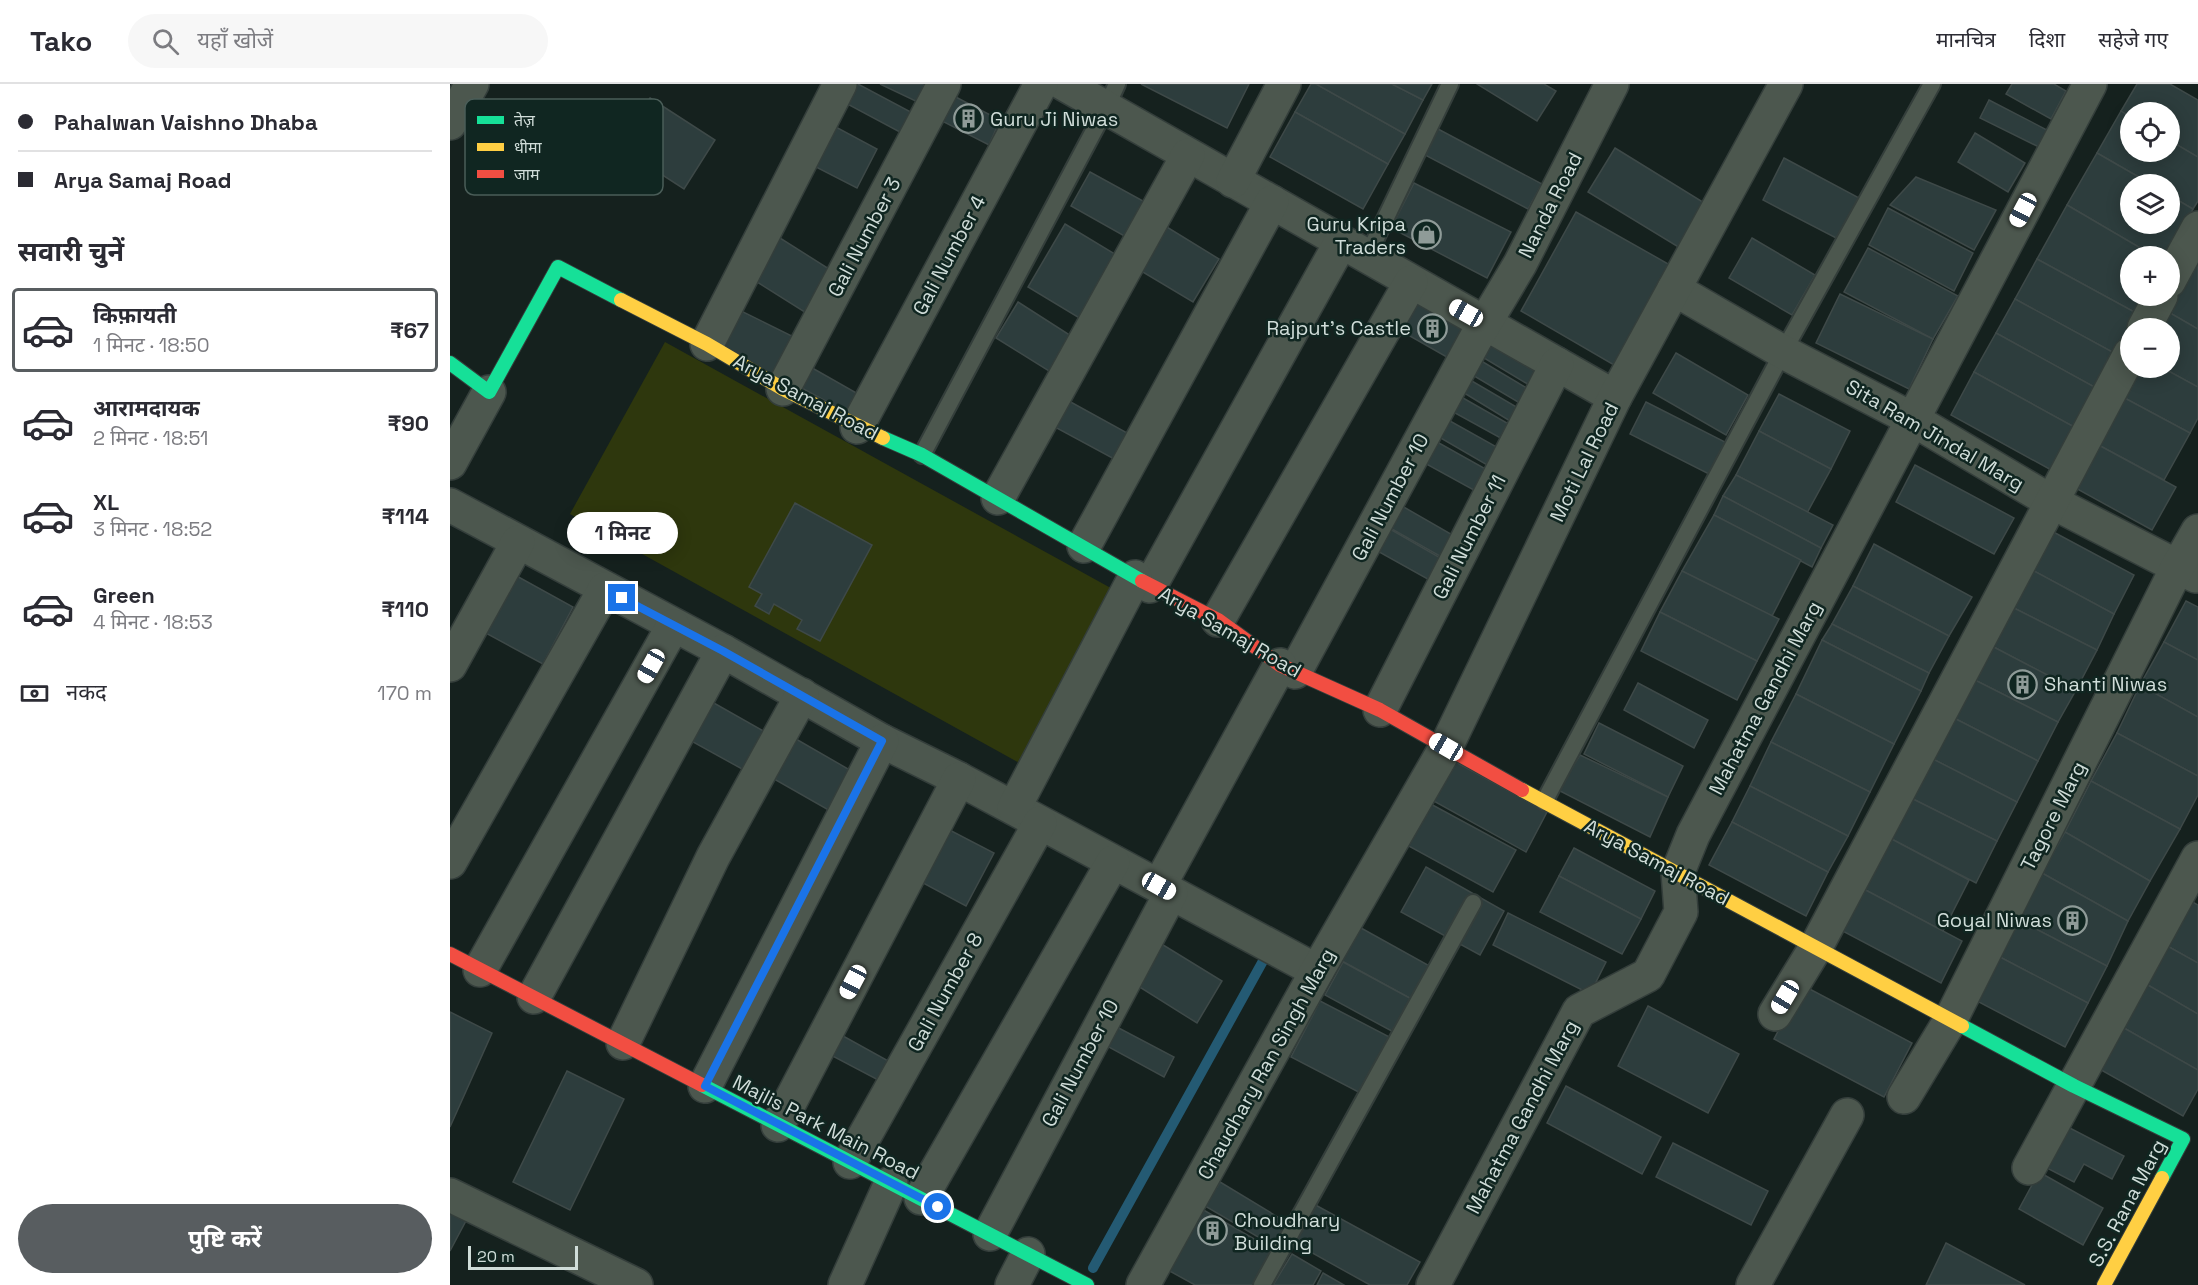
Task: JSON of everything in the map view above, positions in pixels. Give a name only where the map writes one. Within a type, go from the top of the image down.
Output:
[{"type":"street","points":[[450,123],[472,84]]},
{"type":"street","points":[[707,344],[840,84]]},
{"type":"street","name":"Gali Number 3","points":[[783,389],[944,84]]},
{"type":"street","name":"Gali Number 4","points":[[857,427],[1041,84]]},
{"type":"street","points":[[1064,84],[1111,96],[1188,155],[1615,398]]},
{"type":"street","points":[[1233,180],[1284,84]]},
{"type":"street","name":"Nanda Road","points":[[1485,323],[1520,264],[1612,84]]},
{"type":"street","name":"Moti Lal Road","points":[[1390,844],[1446,747],[1615,398],[1786,84]]},
{"type":"street","name":"Mahatma Gandhi Marg","points":[[1433,1285],[1579,1011],[1648,975],[1681,912],[1678,872],[1699,824],[2090,84]]},
{"type":"street","points":[[998,498],[1188,155]]},
{"type":"street","points":[[1084,546],[1272,202]]},
{"type":"street","points":[[2180,261],[2198,228]]},
{"type":"street","name":"Gali Number 8","points":[[850,1162],[1027,815],[1142,582],[1354,249]]},
{"type":"street","name":"Arya Samaj Road","points":[[450,463],[558,267],[707,344],[783,389],[857,427],[922,455],[1084,546],[1142,582],[1218,620],[1288,668],[1380,710],[1544,802],[2074,1086],[2191,1143]]},
{"type":"street","points":[[1218,620],[1411,282]]},
{"type":"street","name":"Sita Ram Jindal Marg","points":[[1674,289],[1783,352],[1912,419],[2052,502],[2188,572]]},
{"type":"street","name":"Gali Number 10","points":[[990,1234],[1165,889],[1485,323]]},
{"type":"street","points":[[450,363],[489,392]]},
{"type":"street","name":"Gali Number 11","points":[[1380,710],[1557,364]]},
{"type":"street","points":[[1775,1014],[1816,947],[2120,373]]},
{"type":"street","points":[[450,505],[723,651],[882,741],[959,779],[1317,971]]},
{"type":"street","name":"Tagore Marg","points":[[1904,1097],[1951,1019],[2188,572],[2198,531]]},
{"type":"street","points":[[450,665],[518,542]]},
{"type":"street","points":[[450,862],[605,589]]},
{"type":"street","points":[[480,970],[673,626]]},
{"type":"street","points":[[534,996],[723,651]]},
{"type":"street","points":[[623,1043],[713,857],[802,695]]},
{"type":"street","points":[[705,1086],[882,741]]},
{"type":"street","points":[[778,1125],[959,779]]},
{"type":"street","name":"Chaudhary Ran Singh Marg","points":[[1143,1285],[1390,844]]},
{"type":"street","points":[[2029,1168],[2198,858]]},
{"type":"street","points":[[921,1198],[1113,862]]},
{"type":"street","name":"Majlis Park Main Road","points":[[450,954],[1087,1285]]},
{"type":"street","points":[[1753,1285],[1847,1115]]},
{"type":"street","name":"S.S. Rana Marg","points":[[2104,1285],[2191,1143]]},
{"type":"street","points":[[845,1285],[891,1183]]},
{"type":"street","points":[[450,1195],[636,1285]]},
{"type":"street","points":[[1012,1285],[1028,1254]]},
{"type":"lane","points":[[1354,249],[1450,84]]},
{"type":"lane","points":[[1544,802],[1783,352],[1932,84]]},
{"type":"lane","points":[[922,455],[1111,96]]},
{"type":"lane","points":[[1262,1285],[1473,903]]},
{"type":"green space","points":[[665,342],[1118,592],[1023,765],[570,514]]},
{"type":"building","points":[[846,84],[858,84],[922,118],[911,138],[838,99]]},
{"type":"building","points":[[880,84],[929,84],[926,106]]},
{"type":"building","points":[[1141,84],[1249,84],[1227,128]]},
{"type":"building","points":[[1311,84],[1316,84],[1405,134],[1388,164],[1295,112]]},
{"type":"building","points":[[1316,84],[1392,84],[1423,100],[1405,134]]},
{"type":"building","points":[[1392,84],[1432,84],[1423,100]]},
{"type":"building","points":[[1477,84],[1544,84],[1556,91],[1537,121]]},
{"type":"building","points":[[2012,84],[2054,84],[2066,91],[2051,119],[2006,94]]},
{"type":"building","points":[[2137,84],[2170,84],[2198,100],[2198,157],[2180,146],[2180,102],[2126,102]]},
{"type":"building","name":"Guru Ji Niwas","points":[[950,94],[1000,120],[989,145],[938,119]]},
{"type":"building","points":[[1989,100],[2047,130],[2039,147],[1980,118]]},
{"type":"building","points":[[663,106],[715,140],[684,189],[663,175]]},
{"type":"building","points":[[1295,112],[1388,164],[1363,209],[1270,157]]},
{"type":"building","points":[[2120,113],[2120,162],[2180,162],[2180,146],[2198,157],[2198,201],[2193,209],[2180,201],[2180,174],[2134,174],[2097,153]]},
{"type":"building","points":[[832,125],[877,149],[857,188],[812,165]]},
{"type":"building","points":[[1438,129],[1542,184],[1528,209],[1425,155]]},
{"type":"building","points":[[1975,133],[2025,163],[2008,192],[1958,162]]},
{"type":"building","points":[[1615,148],[1706,204],[1680,248],[1588,192]]},
{"type":"building","points":[[2097,153],[2134,174],[2120,174],[2120,234],[2179,234],[2172,246],[2137,246],[2067,205]]},
{"type":"building","points":[[1784,158],[1861,199],[1840,240],[1763,200]]},
{"type":"building","points":[[1090,172],[1154,207],[1135,242],[1071,206]]},
{"type":"building","points":[[1916,177],[1996,210],[1974,250],[1890,205]]},
{"type":"building","points":[[1414,183],[1511,232],[1487,278],[1391,228]]},
{"type":"building","points":[[2180,201],[2193,209],[2180,232]]},
{"type":"building","points":[[2067,205],[2137,246],[2120,246],[2120,304],[2037,259]]},
{"type":"building","points":[[1888,208],[1973,253],[1954,291],[1869,245]]},
{"type":"building","points":[[1576,212],[1670,265],[1614,365],[1521,311]]},
{"type":"building","points":[[1157,221],[1219,259],[1193,302],[1131,265]]},
{"type":"building","points":[[1065,224],[1123,259],[1086,322],[1028,287]]},
{"type":"building","points":[[772,233],[837,274],[811,316],[746,275]]},
{"type":"building","points":[[1752,238],[1815,275],[1792,315],[1729,278]]},
{"type":"building","points":[[1868,248],[1958,296],[1933,339],[1844,292]]},
{"type":"building","points":[[2037,259],[2138,314],[2136,318],[2120,318],[2120,347],[2116,354],[2015,299]]},
{"type":"building","points":[[2191,263],[2198,266],[2198,329],[2165,310],[2167,306],[2180,306],[2180,283]]},
{"type":"building","points":[[1840,294],[1933,339],[1909,389],[1816,343]]},
{"type":"building","name":"Rajput's Castle","points":[[1412,295],[1470,328],[1452,360],[1394,327]]},
{"type":"building","points":[[2015,299],[2116,354],[2098,389],[1996,333]]},
{"type":"building","points":[[1018,302],[1079,341],[1057,376],[996,338]]},
{"type":"building","points":[[2123,306],[2142,306],[2138,314]]},
{"type":"building","points":[[735,308],[802,341],[783,381],[716,347]]},
{"type":"building","points":[[2165,310],[2179,318],[2161,318]]},
{"type":"building","points":[[2180,319],[2198,329],[2198,387],[2180,377]]},
{"type":"building","points":[[1996,333],[2098,389],[2076,428],[1974,372]]},
{"type":"building","points":[[1481,340],[1542,375],[1531,386],[1474,352]]},
{"type":"building","points":[[1676,353],[1748,395],[1726,435],[1653,393]]},
{"type":"building","points":[[1473,356],[1530,390],[1523,405],[1464,370]]},
{"type":"building","points":[[807,365],[867,399],[857,418],[796,385]]},
{"type":"building","points":[[1974,372],[2076,428],[2053,471],[1951,415]]},
{"type":"building","points":[[1465,377],[1525,412],[1515,424],[1456,388]]},
{"type":"building","points":[[2180,377],[2198,387],[2198,418],[2190,433],[2119,395],[2128,378]]},
{"type":"building","points":[[1456,394],[1514,427],[1506,441],[1446,408]]},
{"type":"building","points":[[1779,394],[1850,431],[1831,469],[1759,431]]},
{"type":"building","points":[[2119,395],[2190,433],[2164,480],[2093,442]]},
{"type":"building","points":[[1067,400],[1129,434],[1116,460],[1053,426]]},
{"type":"building","points":[[1646,402],[1725,442],[1709,474],[1630,434]]},
{"type":"building","points":[[1441,416],[1502,450],[1494,469],[1432,433]]},
{"type":"building","points":[[1759,431],[1831,469],[1807,513],[1736,475]]},
{"type":"building","points":[[1430,438],[1491,472],[1481,494],[1419,460]]},
{"type":"building","points":[[2093,442],[2176,487],[2152,530],[2070,485]]},
{"type":"building","points":[[1915,465],[2014,518],[1994,554],[1896,502]]},
{"type":"building","points":[[1736,475],[1833,525],[1821,548],[1723,496]]},
{"type":"building","points":[[1723,496],[1821,548],[1812,567],[1714,515]]},
{"type":"building","points":[[1395,502],[1456,537],[1445,559],[1383,524]]},
{"type":"building","points":[[795,503],[872,545],[820,641],[797,629],[802,620],[774,604],[769,614],[755,606],[762,594],[749,587]]},
{"type":"building","points":[[1714,515],[1801,560],[1772,616],[1682,571]]},
{"type":"building","points":[[1383,525],[1444,560],[1433,582],[1372,548]]},
{"type":"building","points":[[2046,528],[2134,575],[2114,614],[2025,566]]},
{"type":"building","points":[[1874,544],[1972,597],[1949,636],[1853,586]]},
{"type":"building","points":[[2025,566],[2114,614],[2097,650],[2006,604]]},
{"type":"building","points":[[1682,571],[1779,619],[1757,661],[1660,612]]},
{"type":"building","points":[[513,574],[573,607],[543,664],[482,631]]},
{"type":"building","points":[[1853,586],[1949,636],[1929,673],[1832,624]]},
{"type":"building","points":[[2186,601],[2198,607],[2198,660],[2164,642]]},
{"type":"building","points":[[2006,604],[2097,650],[2076,690],[1986,643]]},
{"type":"building","points":[[1660,612],[1757,661],[1737,700],[1641,651]]},
{"type":"building","points":[[1832,624],[1929,673],[1921,691],[1822,640]]},
{"type":"building","points":[[1822,640],[1921,691],[1894,744],[1796,694]]},
{"type":"building","points":[[2164,642],[2198,660],[2198,717],[2140,685]]},
{"type":"building","name":"Shanti Niwas","points":[[1986,643],[2076,690],[2058,722],[1969,677]]},
{"type":"building","points":[[1969,677],[2058,722],[2038,761],[1950,716]]},
{"type":"building","points":[[1638,683],[1708,720],[1694,748],[1624,710]]},
{"type":"building","points":[[2140,685],[2198,717],[2198,776],[2117,733]]},
{"type":"building","points":[[1796,694],[1894,744],[1870,792],[1771,742]]},
{"type":"building","points":[[705,698],[774,737],[753,775],[684,737]]},
{"type":"building","points":[[1950,716],[2038,761],[2017,802],[1929,757]]},
{"type":"building","points":[[1599,723],[1683,766],[1668,797],[1584,754]]},
{"type":"building","points":[[2117,733],[2198,776],[2198,795],[2180,829],[2091,781]]},
{"type":"building","points":[[789,735],[855,773],[832,812],[767,775]]},
{"type":"building","points":[[1771,742],[1870,792],[1848,836],[1750,786]]},
{"type":"building","points":[[1580,755],[1668,797],[1650,837],[1558,790]]},
{"type":"building","points":[[1929,757],[2017,802],[1997,841],[1907,796]]},
{"type":"building","points":[[1452,760],[1547,812],[1526,852],[1430,799]]},
{"type":"building","points":[[2091,781],[2180,829],[2150,881],[2065,832]]},
{"type":"building","points":[[1750,786],[1848,836],[1828,872],[1732,822]]},
{"type":"building","points":[[1907,796],[1997,841],[1976,883],[1884,835]]},
{"type":"building","points":[[1427,802],[1516,850],[1493,892],[1405,844]]},
{"type":"building","points":[[1732,822],[1828,872],[1806,916],[1709,865]]},
{"type":"building","points":[[938,824],[994,853],[966,906],[910,876]]},
{"type":"building","points":[[2065,832],[2150,881],[2128,921],[2042,873]]},
{"type":"building","points":[[1884,835],[1969,880],[1943,931],[1858,886]]},
{"type":"building","points":[[1574,848],[1655,891],[1641,919],[1559,876]]},
{"type":"building","points":[[1426,867],[1504,911],[1480,955],[1401,912]]},
{"type":"building","name":"Goyal Niwas","points":[[2042,873],[2128,921],[2107,966],[2017,919]]},
{"type":"building","points":[[1559,876],[1641,919],[1622,954],[1540,912]]},
{"type":"building","points":[[1858,886],[1962,941],[1941,983],[1835,927]]},
{"type":"building","points":[[2186,898],[2198,905],[2198,963],[2162,943]]},
{"type":"building","points":[[1508,913],[1606,962],[1590,994],[1493,945]]},
{"type":"building","points":[[2017,919],[2107,966],[2088,1003],[1998,956]]},
{"type":"building","points":[[1361,928],[1435,969],[1417,1002],[1342,961]]},
{"type":"building","points":[[1155,940],[1222,981],[1197,1023],[1130,981]]},
{"type":"building","points":[[2162,943],[2198,963],[2198,1014],[2141,981]]},
{"type":"building","points":[[1998,956],[2088,1003],[2065,1047],[1975,1000]]},
{"type":"building","points":[[1343,962],[1417,1002],[1399,1035],[1325,995]]},
{"type":"building","points":[[2141,981],[2198,1014],[2198,1070],[2117,1024]]},
{"type":"building","points":[[1802,985],[1912,1043],[1884,1097],[1774,1039]]},
{"type":"building","points":[[1320,1001],[1401,1043],[1372,1099],[1291,1057]]},
{"type":"building","points":[[1648,1006],[1739,1054],[1708,1113],[1618,1066]]},
{"type":"building","points":[[450,1012],[492,1033],[450,1127]]},
{"type":"building","points":[[2117,1024],[2198,1070],[2198,1089],[2183,1116],[2094,1066]]},
{"type":"building","points":[[1113,1025],[1174,1057],[1164,1077],[1105,1045]]},
{"type":"building","points":[[834,1031],[892,1063],[882,1082],[823,1051]]},
{"type":"building","points":[[567,1071],[624,1099],[570,1210],[513,1182]]},
{"type":"building","points":[[1566,1086],[1661,1137],[1642,1174],[1547,1123]]},
{"type":"building","points":[[2062,1124],[2124,1156],[2112,1179],[2084,1164],[2074,1182],[2041,1165]]},
{"type":"building","points":[[1673,1143],[1768,1191],[1751,1225],[1656,1177]]},
{"type":"building","points":[[2039,1172],[2103,1208],[2083,1245],[2019,1209]]},
{"type":"building","points":[[1220,1182],[1296,1228],[1282,1251],[1205,1206]]},
{"type":"building","points":[[1310,1202],[1420,1262],[1407,1285],[1370,1285],[1289,1240]]},
{"type":"building","points":[[450,1207],[468,1217],[450,1251]]},
{"type":"building","name":"Choudhary Building","points":[[1200,1208],[1279,1253],[1261,1285],[1195,1285],[1166,1269]]},
{"type":"building","points":[[1946,1243],[2025,1285],[1926,1285]]},
{"type":"building","points":[[1292,1254],[1321,1271],[1313,1285],[1273,1285]]},
{"type":"building","points":[[1323,1273],[1344,1285],[1317,1285]]},
{"type":"waterway","points":[[1093,1268],[1268,952]]},
{"type":"traffic: fast","points":[[450,363],[489,392],[558,267],[621,300]]},
{"type":"traffic: fast","points":[[883,438],[922,455],[1142,581]]},
{"type":"traffic: fast","points":[[1962,1026],[2074,1086],[2183,1139],[2162,1178]]},
{"type":"traffic: fast","points":[[702,1085],[1087,1285]]},
{"type":"traffic: slow","points":[[621,300],[707,344],[783,389],[883,438]]},
{"type":"traffic: slow","points":[[1522,790],[1962,1026]]},
{"type":"traffic: slow","points":[[2104,1285],[2162,1178]]},
{"type":"traffic: jam","points":[[1142,581],[1218,620],[1280,665],[1380,710],[1522,790]]},
{"type":"traffic: jam","points":[[450,954],[702,1085]]},
{"type":"place","name":"Guru Ji Niwas","points":[[969,119]]},
{"type":"place","name":"Guru Kripa Traders","points":[[1427,235]]},
{"type":"place","name":"Rajput's Castle","points":[[1432,328]]},
{"type":"place","name":"Shanti Niwas","points":[[2023,684]]},
{"type":"place","name":"Goyal Niwas","points":[[2073,920]]},
{"type":"place","name":"Choudhary Building","points":[[1213,1231]]},
{"type":"route","points":[[622,598],[723,651],[882,741],[705,1086],[938,1207]]}]
